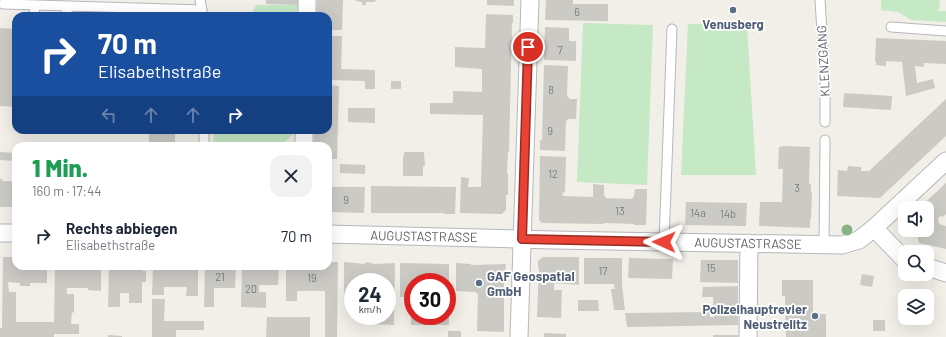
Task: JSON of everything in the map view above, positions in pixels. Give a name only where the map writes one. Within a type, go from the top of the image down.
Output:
[{"type":"street","points":[[307,0],[307,12]]},
{"type":"street","points":[[519,337],[530,0]]},
{"type":"street","name":"AUGUSTASTRASSE","points":[[332,234],[842,245],[860,240],[946,161]]},
{"type":"street","points":[[874,228],[898,253]]},
{"type":"street","points":[[0,233],[12,233]]},
{"type":"street","points":[[748,337],[749,243]]},
{"type":"street","points":[[934,269],[946,273]]},
{"type":"lane","points":[[200,0],[202,12]]},
{"type":"lane","name":"KLENZGANG","points":[[820,0],[825,80],[825,122]]},
{"type":"lane","points":[[3,4],[182,12]]},
{"type":"lane","points":[[34,12],[35,5]]},
{"type":"lane","points":[[64,6],[67,12]]},
{"type":"lane","points":[[891,28],[946,31]]},
{"type":"lane","points":[[664,242],[672,29]]},
{"type":"lane","points":[[824,244],[825,140]]},
{"type":"green space","points":[[881,0],[940,0],[939,11],[946,11],[946,22],[911,20],[898,12],[881,10]]},
{"type":"green space","points":[[256,5],[299,5],[299,12],[253,12]]},
{"type":"green space","points":[[583,23],[653,25],[647,185],[577,182]]},
{"type":"green space","points":[[688,24],[747,25],[756,175],[681,175]]},
{"type":"green space","points":[[214,134],[293,134],[285,142],[213,142]]},
{"type":"building","points":[[266,0],[300,0],[299,5],[266,4]]},
{"type":"building","points":[[317,0],[344,0],[342,30],[332,30],[332,12],[316,12]]},
{"type":"building","points":[[356,0],[377,0],[374,2],[366,2],[366,5],[362,5],[362,2]]},
{"type":"building","points":[[487,0],[514,0],[514,6],[487,5]]},
{"type":"building","points":[[546,0],[573,0],[573,4],[608,4],[608,21],[545,20]]},
{"type":"building","points":[[486,14],[513,15],[509,152],[507,173],[508,195],[506,195],[506,210],[502,214],[460,213],[461,177],[469,178],[468,187],[481,187],[483,115],[430,114],[430,103],[453,103],[453,91],[482,92],[482,69],[455,67],[455,47],[485,48]]},
{"type":"building","points":[[545,27],[569,28],[569,41],[576,41],[576,61],[544,60]]},
{"type":"building","points":[[0,28],[12,29],[12,107],[0,106]]},
{"type":"building","points":[[332,36],[342,36],[341,69],[375,70],[375,89],[365,89],[365,81],[332,80]]},
{"type":"building","points":[[876,38],[946,41],[946,64],[924,63],[924,67],[915,66],[917,83],[933,79],[935,88],[906,96],[902,62],[886,61],[886,66],[876,65]]},
{"type":"building","points":[[544,65],[568,66],[567,96],[570,99],[577,99],[576,119],[569,119],[566,121],[565,151],[540,150],[540,140],[542,140]]},
{"type":"building","points":[[391,81],[401,81],[401,89],[391,89]]},
{"type":"building","points":[[332,85],[339,86],[337,159],[332,159],[332,142],[314,142],[314,134],[332,134]]},
{"type":"building","points":[[844,93],[892,96],[891,110],[843,107]]},
{"type":"building","points":[[946,99],[946,136],[880,198],[837,196],[838,170],[847,171],[848,166],[861,167],[861,171],[869,171]]},
{"type":"building","points":[[348,108],[375,108],[375,123],[348,122]]},
{"type":"building","points":[[149,134],[175,134],[175,142],[149,142]]},
{"type":"building","points":[[779,147],[810,147],[809,184],[811,184],[812,192],[810,228],[759,226],[760,202],[782,202],[783,169],[778,169]]},
{"type":"building","points":[[0,152],[12,153],[12,161],[0,160]]},
{"type":"building","points":[[404,152],[424,152],[425,166],[423,166],[423,176],[403,176]]},
{"type":"building","points":[[540,156],[566,157],[565,191],[562,194],[564,196],[593,197],[593,184],[604,185],[604,195],[606,198],[632,199],[635,189],[647,189],[646,225],[542,223],[539,220]]},
{"type":"building","points":[[340,164],[365,165],[365,174],[340,173]]},
{"type":"building","points":[[0,179],[2,179],[2,181],[11,181],[12,207],[0,207]]},
{"type":"building","points":[[946,183],[946,214],[943,217],[941,216],[938,218],[939,224],[946,226],[946,249],[934,246],[934,245],[919,243],[918,237],[934,237],[934,201],[927,201]]},
{"type":"building","points":[[371,186],[456,187],[455,214],[371,213]]},
{"type":"building","points":[[332,187],[365,187],[364,213],[332,212]]},
{"type":"building","points":[[686,202],[747,203],[746,226],[685,225]]},
{"type":"building","points":[[3,257],[12,257],[12,270],[47,270],[47,283],[30,283],[30,286],[20,286],[20,283],[8,282],[9,292],[16,292],[16,322],[54,322],[55,270],[101,270],[101,291],[88,290],[88,288],[67,288],[67,294],[74,294],[74,313],[72,312],[71,324],[79,324],[79,334],[54,334],[54,337],[0,337],[0,328],[2,328]]},
{"type":"building","points":[[543,257],[579,257],[579,285],[554,283],[554,290],[562,290],[561,318],[537,317],[538,261]]},
{"type":"building","points":[[584,258],[622,258],[622,285],[625,310],[614,310],[611,289],[615,289],[614,284],[584,284]]},
{"type":"building","points":[[629,258],[673,259],[672,279],[628,278]]},
{"type":"building","points":[[701,260],[738,260],[738,283],[700,282]]},
{"type":"building","points":[[332,262],[338,262],[337,337],[325,337],[325,291],[297,291],[297,301],[286,301],[286,270],[332,270]]},
{"type":"building","points":[[344,262],[365,264],[365,262],[373,264],[395,263],[395,273],[344,273]]},
{"type":"building","points":[[400,263],[449,264],[449,273],[404,273],[404,297],[400,297]]},
{"type":"building","points":[[456,263],[471,265],[506,264],[504,277],[504,332],[477,331],[478,294],[475,292],[456,291]]},
{"type":"building","points":[[109,270],[146,271],[146,282],[142,282],[142,303],[129,303],[129,293],[120,293],[120,307],[108,307]]},
{"type":"building","points":[[153,270],[198,270],[198,296],[186,296],[187,287],[164,287],[164,295],[152,295]]},
{"type":"building","points":[[205,270],[236,270],[235,288],[214,288],[214,307],[204,307]]},
{"type":"building","points":[[242,270],[279,270],[278,285],[259,285],[259,292],[266,292],[266,308],[241,307]]},
{"type":"building","points":[[862,274],[874,276],[872,287],[860,285]]},
{"type":"building","points":[[782,280],[813,280],[813,314],[826,314],[826,337],[786,337],[785,296],[782,296]]},
{"type":"building","points":[[738,286],[738,325],[627,327],[625,313],[710,312],[710,317],[714,317],[713,297],[702,297],[703,287]]},
{"type":"building","points":[[152,299],[165,299],[164,321],[204,321],[204,330],[176,330],[176,337],[152,337]]},
{"type":"building","points":[[578,300],[598,300],[599,311],[578,311]]},
{"type":"building","points":[[267,317],[310,317],[310,337],[266,337]]},
{"type":"building","points":[[873,320],[885,320],[885,331],[873,331]]},
{"type":"building","points":[[448,331],[461,331],[461,337],[448,337]]},
{"type":"building","points":[[544,333],[566,334],[566,337],[544,337]]},
{"type":"building","points":[[108,335],[122,336],[122,337],[108,337]]},
{"type":"building","points":[[713,335],[738,335],[738,337],[713,337]]},
{"type":"place","name":"Venusberg","points":[[733,10]]},
{"type":"place","name":"GAF Geospatial GmbH","points":[[479,283]]},
{"type":"place","name":"Polizeihauptrevier Neustrelitz","points":[[815,316]]},
{"type":"route","points":[[528,47],[522,239],[664,242]]}]
